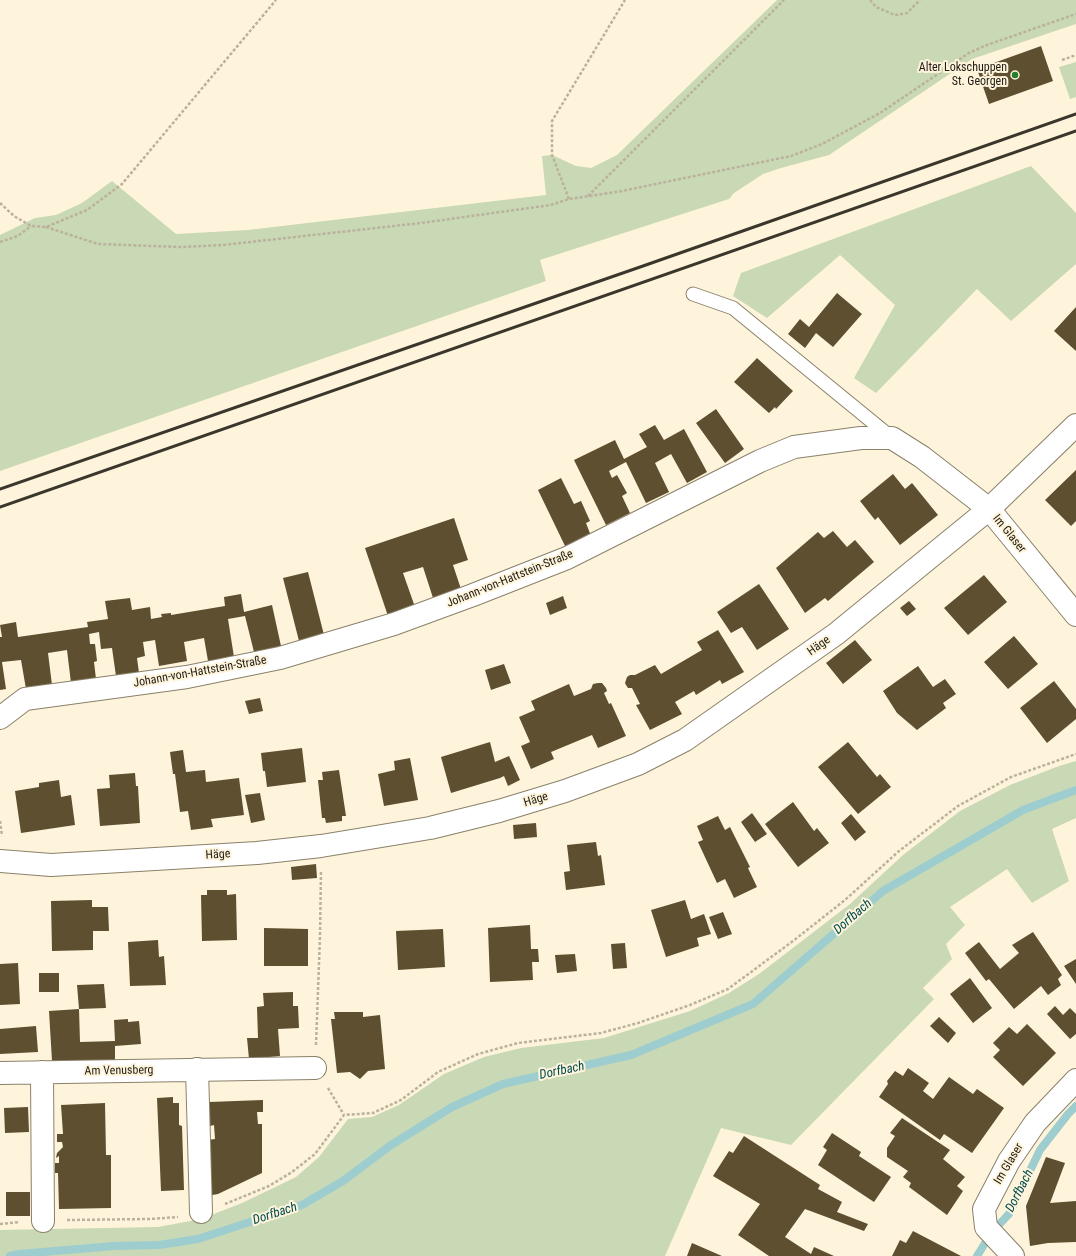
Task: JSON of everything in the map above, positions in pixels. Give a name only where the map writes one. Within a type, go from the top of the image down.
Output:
[{"type":"street","name":"Im Glaser","points":[[1076,425],[989,509],[1076,615]]},
{"type":"street","name":"Johann-von-Hattstein-Straße","points":[[0,718],[25,699],[187,677],[280,658],[394,624],[567,558],[760,461],[794,447],[861,438],[892,438]]},
{"type":"street","points":[[892,438],[922,457],[989,509]]},
{"type":"street","name":"Häge","points":[[0,860],[51,864],[104,862],[257,853],[321,846],[430,828],[499,812],[565,791],[638,764],[685,740],[836,634],[989,509]]},
{"type":"street","name":"Am Venusberg","points":[[0,1073],[315,1068]]},
{"type":"street","points":[[197,1069],[201,1212]]},
{"type":"street","points":[[42,1072],[42,1221]]},
{"type":"street","name":"Im Glaser","points":[[1008,1252],[986,1227],[984,1209],[1009,1161],[1035,1123],[1076,1080]]},
{"type":"lane","points":[[693,294],[733,308],[892,438]]},
{"type":"path","points":[[46,227],[87,210],[122,184],[276,0]]},
{"type":"path","points":[[569,199],[552,155],[552,121],[626,0]]},
{"type":"path","points":[[588,196],[784,0]]},
{"type":"path","points":[[870,0],[876,7],[895,15],[907,13],[920,0]]},
{"type":"path","points":[[0,203],[14,216],[31,226],[46,227],[98,244],[181,247],[223,246],[421,223],[551,205],[569,199],[622,191],[792,156],[822,144],[880,113],[969,53],[984,46],[1076,14]]},
{"type":"path","points":[[1062,60],[1076,55]]},
{"type":"path","points":[[0,242],[18,236],[31,226]]},
{"type":"path","points":[[321,846],[320,936],[315,1068],[344,1115],[373,1113],[401,1100],[438,1072],[478,1054],[518,1043],[602,1033],[638,1023],[690,1005],[728,989],[845,900],[899,851],[958,806],[1011,777],[1076,754]]},
{"type":"green space","points":[[777,0],[1076,0],[1076,24],[972,59],[829,155],[763,174],[734,193],[729,199],[540,260],[546,281],[0,471],[0,235],[35,218],[56,215],[82,203],[112,181],[176,234],[248,230],[546,195],[542,156],[552,155],[576,166],[591,168],[617,155]]},
{"type":"green space","points":[[1076,62],[1076,97],[1070,99],[1059,67]]},
{"type":"green space","points":[[1031,166],[1076,213],[1076,264],[1011,321],[977,289],[876,393],[854,378],[895,305],[840,255],[767,318],[733,296],[741,273]]},
{"type":"green space","points":[[1076,761],[1076,818],[1052,829],[1069,881],[1032,903],[1007,869],[950,907],[965,925],[946,944],[952,959],[923,988],[934,999],[791,1145],[721,1128],[665,1256],[0,1256],[0,1230],[158,1227],[201,1219],[242,1203],[296,1177],[319,1157],[348,1119],[372,1117],[399,1105],[444,1074],[484,1057],[521,1048],[604,1038],[690,1011],[729,993],[759,974],[850,904],[903,855],[960,811],[1010,785]]},
{"type":"building","name":"Alter Lokschuppen St. Georgen","points":[[1041,46],[1053,81],[989,104],[977,69]]},
{"type":"building","points":[[837,293],[862,314],[833,347],[816,333],[805,348],[788,334],[800,319],[809,327]]},
{"type":"building","points":[[1076,307],[1076,351],[1054,331]]},
{"type":"building","points":[[757,358],[793,391],[776,409],[775,407],[769,413],[734,382]]},
{"type":"building","points":[[716,409],[744,449],[725,463],[696,423]]},
{"type":"building","points":[[655,425],[664,440],[684,429],[707,472],[687,483],[671,454],[655,463],[669,492],[646,503],[626,462],[609,471],[612,478],[617,475],[627,493],[622,496],[630,513],[606,525],[574,460],[615,440],[624,459],[647,447],[639,434]]},
{"type":"building","points":[[1076,470],[1076,521],[1071,526],[1045,500]]},
{"type":"building","points":[[893,474],[905,489],[912,483],[938,515],[900,545],[878,517],[875,520],[860,501]]},
{"type":"building","points":[[561,478],[574,504],[581,501],[590,521],[586,523],[591,536],[566,548],[538,490]]},
{"type":"building","points":[[454,518],[468,560],[453,565],[462,592],[434,601],[423,567],[403,573],[415,607],[388,616],[365,548]]},
{"type":"building","points":[[833,531],[847,547],[855,540],[874,562],[828,601],[825,598],[805,613],[776,568],[818,532],[824,538]]},
{"type":"building","points":[[308,572],[324,635],[299,641],[283,578]]},
{"type":"building","points":[[984,575],[1007,602],[968,635],[944,608]]},
{"type":"building","points":[[759,584],[789,629],[757,650],[742,627],[731,633],[717,612]]},
{"type":"building","points":[[241,594],[244,612],[272,605],[281,646],[254,652],[245,616],[228,619],[234,657],[208,661],[204,638],[184,642],[187,661],[159,666],[155,640],[143,642],[145,656],[137,658],[139,673],[116,676],[112,648],[101,649],[99,632],[89,634],[90,644],[95,644],[97,661],[94,662],[96,679],[71,683],[67,650],[48,653],[52,685],[26,689],[21,660],[2,662],[6,689],[0,690],[0,637],[2,637],[0,625],[16,622],[18,637],[88,627],[87,622],[108,619],[105,601],[130,598],[132,610],[150,607],[151,619],[162,617],[161,614],[171,613],[171,615],[225,606],[224,597]]},
{"type":"building","points":[[563,596],[567,608],[550,615],[546,603]]},
{"type":"building","points":[[909,601],[916,609],[907,616],[900,608]]},
{"type":"building","points":[[718,630],[744,672],[722,684],[720,680],[696,695],[694,691],[675,702],[682,714],[650,730],[636,705],[640,704],[632,688],[628,688],[625,683],[627,677],[630,675],[635,675],[655,665],[661,674],[702,650],[697,642]]},
{"type":"building","points":[[1014,636],[1038,664],[1008,689],[984,662]]},
{"type":"building","points":[[855,640],[872,660],[843,684],[826,663]]},
{"type":"building","points":[[504,664],[511,683],[491,690],[485,670]]},
{"type":"building","points":[[918,666],[933,687],[945,679],[956,694],[943,703],[946,708],[917,730],[897,713],[883,691]]},
{"type":"building","points":[[1054,681],[1076,709],[1076,719],[1047,743],[1020,708]]},
{"type":"building","points":[[602,683],[606,688],[607,691],[604,693],[609,704],[611,703],[626,736],[598,748],[592,735],[551,752],[554,759],[531,769],[521,746],[530,742],[519,717],[535,710],[531,701],[569,684],[574,696],[591,689],[593,684]]},
{"type":"building","points":[[260,698],[263,711],[249,714],[245,701]]},
{"type":"building","points":[[490,742],[495,762],[509,756],[520,780],[508,786],[504,776],[451,793],[441,757]]},
{"type":"building","points":[[848,742],[877,777],[880,774],[891,787],[858,814],[818,767]]},
{"type":"building","points":[[302,748],[306,782],[267,787],[261,753]]},
{"type":"building","points":[[183,750],[186,772],[205,770],[206,782],[239,778],[244,815],[211,819],[213,827],[191,830],[188,811],[180,812],[175,774],[173,774],[170,752]]},
{"type":"building","points":[[410,758],[418,800],[384,806],[378,774],[395,770],[394,761]]},
{"type":"building","points":[[339,770],[346,816],[342,816],[342,821],[326,823],[325,818],[322,818],[318,780],[323,780],[322,772]]},
{"type":"building","points":[[135,773],[136,786],[138,786],[140,823],[100,826],[97,789],[110,788],[109,775]]},
{"type":"building","points":[[59,780],[61,797],[71,795],[75,825],[21,833],[15,791],[39,787],[39,783]]},
{"type":"building","points":[[260,793],[265,820],[251,823],[245,795]]},
{"type":"building","points":[[793,802],[814,831],[817,828],[829,843],[798,867],[765,824]]},
{"type":"building","points":[[752,813],[767,834],[755,842],[741,822]]},
{"type":"building","points":[[851,814],[866,832],[855,841],[841,823]]},
{"type":"building","points":[[718,816],[725,830],[730,827],[750,867],[748,868],[757,887],[734,898],[725,879],[717,883],[698,842],[703,840],[697,826]]},
{"type":"building","points":[[536,823],[537,837],[514,839],[513,825]]},
{"type":"building","points":[[596,842],[598,856],[601,855],[605,885],[566,890],[564,872],[570,871],[567,845]]},
{"type":"building","points":[[316,864],[317,878],[292,880],[291,867]]},
{"type":"building","points":[[207,890],[227,890],[227,895],[236,894],[237,940],[202,941],[201,895],[207,895]]},
{"type":"building","points":[[92,900],[92,907],[108,907],[109,931],[93,931],[93,950],[52,951],[51,901]]},
{"type":"building","points":[[685,900],[691,919],[704,914],[711,934],[697,938],[699,946],[666,957],[651,910]]},
{"type":"building","points":[[723,912],[732,934],[718,939],[709,917]]},
{"type":"building","points":[[530,925],[531,949],[538,949],[539,962],[532,962],[533,980],[490,982],[488,928]]},
{"type":"building","points":[[264,928],[308,929],[308,966],[264,966]]},
{"type":"building","points":[[443,929],[445,967],[398,970],[396,931]]},
{"type":"building","points":[[1033,932],[1062,975],[1058,979],[1061,985],[1048,995],[1041,986],[1014,1009],[989,979],[986,981],[965,953],[979,942],[1000,969],[1019,953],[1012,945]]},
{"type":"building","points":[[158,940],[159,957],[164,956],[166,985],[130,986],[128,942]]},
{"type":"building","points":[[625,943],[627,968],[613,969],[611,944]]},
{"type":"building","points":[[575,954],[577,971],[557,973],[555,955]]},
{"type":"building","points":[[1076,959],[1076,984],[1064,966]]},
{"type":"building","points":[[18,963],[20,1004],[0,1005],[0,964]]},
{"type":"building","points":[[39,973],[59,973],[59,992],[39,992]]},
{"type":"building","points":[[970,978],[992,1008],[973,1023],[950,994]]},
{"type":"building","points":[[104,984],[106,1008],[79,1009],[77,985]]},
{"type":"building","points":[[293,992],[293,1006],[298,1006],[299,1028],[278,1029],[280,1056],[249,1059],[247,1038],[258,1038],[257,1007],[264,1006],[263,993]]},
{"type":"building","points":[[1055,1006],[1063,1015],[1070,1008],[1076,1014],[1076,1034],[1070,1039],[1047,1014]]},
{"type":"building","points":[[79,1009],[80,1042],[115,1041],[114,1020],[128,1019],[128,1022],[139,1021],[141,1044],[115,1046],[115,1060],[52,1061],[49,1011]]},
{"type":"building","points":[[334,1012],[363,1012],[363,1017],[380,1015],[385,1069],[368,1071],[360,1079],[350,1072],[337,1073],[331,1019],[335,1019]]},
{"type":"building","points":[[939,1017],[956,1033],[948,1043],[930,1026]]},
{"type":"building","points":[[1027,1024],[1056,1053],[1023,1086],[993,1057],[1000,1050],[993,1043],[1009,1027],[1017,1034]]},
{"type":"building","points":[[36,1026],[38,1052],[0,1054],[0,1029]]},
{"type":"building","points":[[908,1068],[929,1083],[923,1091],[933,1099],[949,1077],[973,1094],[977,1089],[1004,1108],[972,1153],[944,1134],[940,1140],[879,1097],[888,1084],[887,1081],[895,1071],[903,1076]]},
{"type":"building","points":[[173,1097],[173,1103],[179,1103],[179,1125],[182,1126],[184,1190],[161,1191],[157,1098]]},
{"type":"building","points":[[263,1100],[263,1112],[257,1112],[258,1124],[262,1124],[262,1173],[218,1194],[207,1196],[208,1140],[215,1139],[214,1125],[210,1126],[209,1102]]},
{"type":"building","points":[[105,1103],[106,1155],[111,1155],[111,1208],[59,1209],[58,1173],[55,1173],[55,1163],[59,1163],[59,1156],[56,1158],[57,1153],[63,1147],[62,1142],[57,1142],[57,1134],[63,1134],[61,1105]]},
{"type":"building","points":[[28,1107],[29,1132],[5,1133],[4,1108]]},
{"type":"building","points":[[902,1118],[950,1150],[943,1159],[965,1177],[957,1186],[963,1191],[947,1215],[909,1187],[911,1183],[903,1177],[908,1171],[887,1157],[887,1148],[895,1136],[890,1133]]},
{"type":"building","points":[[832,1133],[861,1152],[859,1156],[891,1177],[874,1202],[818,1165],[827,1150],[823,1147]]},
{"type":"building","points":[[744,1136],[820,1185],[818,1189],[842,1202],[837,1212],[868,1224],[864,1231],[805,1209],[785,1237],[811,1254],[814,1247],[834,1256],[769,1256],[738,1235],[760,1204],[713,1176],[729,1151],[733,1153]]},
{"type":"building","points":[[1046,1157],[1065,1163],[1050,1203],[1076,1201],[1076,1242],[1048,1243],[1030,1246],[1026,1206]]},
{"type":"building","points":[[6,1192],[30,1192],[30,1216],[6,1216]]},
{"type":"building","points":[[913,1231],[961,1256],[892,1256],[900,1240],[906,1243]]},
{"type":"building","points":[[692,1243],[722,1256],[687,1256]]},
{"type":"waterway","name":"Dorfbach","points":[[10,1256],[114,1246],[159,1245],[198,1239],[302,1205],[343,1181],[391,1145],[452,1107],[503,1084],[631,1055],[753,1004],[883,891],[1023,810],[1076,790]]},
{"type":"waterway","name":"Dorfbach","points":[[977,1256],[992,1232],[1009,1214],[1040,1150],[1076,1106]]},
{"type":"railway","points":[[0,489],[1076,114]]},
{"type":"railway","points":[[0,507],[1076,131]]},
{"type":"place","name":"Alter Lokschuppen St. Georgen","points":[[1015,75]]}]
